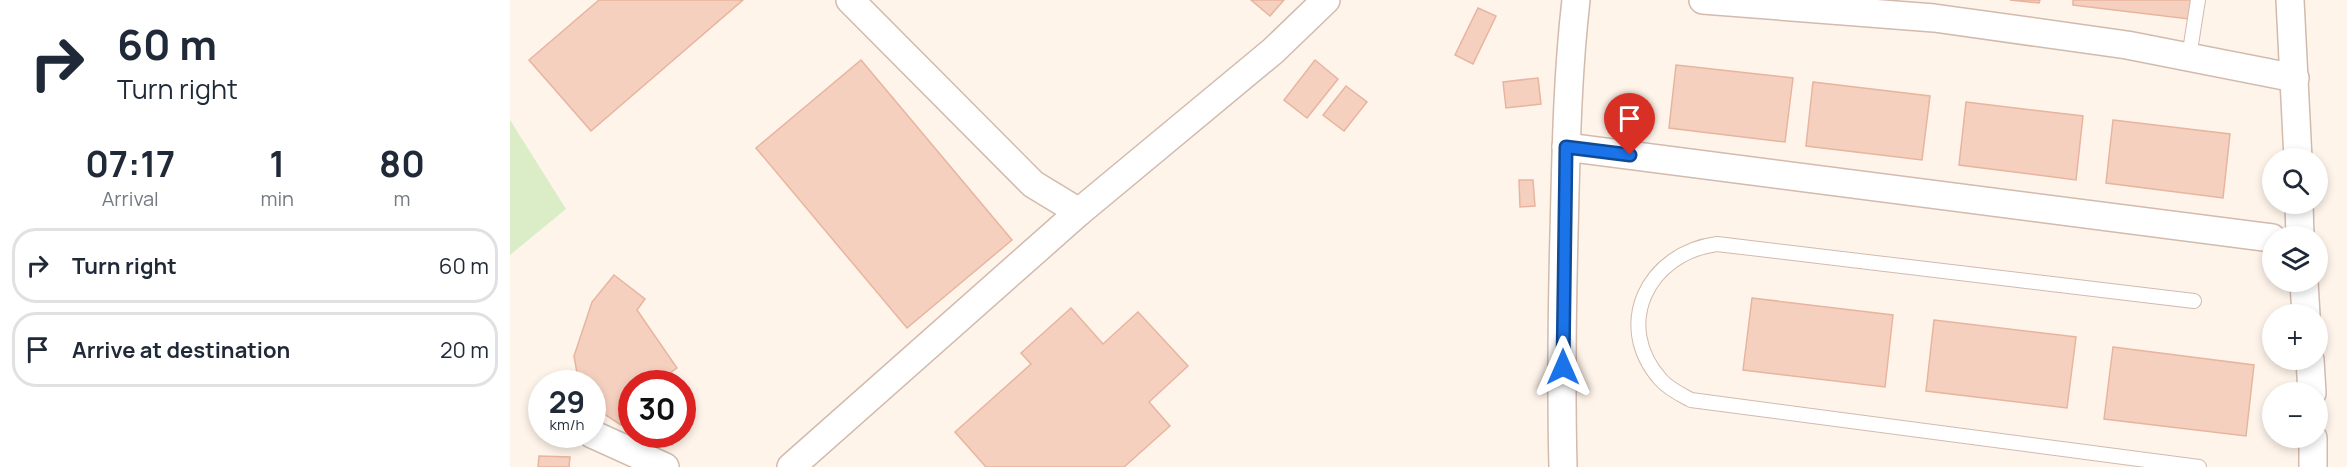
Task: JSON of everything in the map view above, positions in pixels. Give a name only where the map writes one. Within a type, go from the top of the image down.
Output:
[{"type":"street","points":[[850,0],[1034,184],[1079,212]]},
{"type":"street","points":[[791,467],[1079,212],[1273,51],[1326,0]]},
{"type":"street","points":[[1563,467],[1566,147],[1571,46],[1576,0]]},
{"type":"street","points":[[1703,0],[1934,18],[2127,45],[2295,78]]},
{"type":"street","points":[[2290,0],[2298,148]]},
{"type":"street","points":[[1566,147],[2262,237]]},
{"type":"street","points":[[606,440],[665,467]]},
{"type":"street","points":[[2313,448],[2313,467]]},
{"type":"lane","points":[[2189,57],[2198,0]]},
{"type":"lane","points":[[2194,301],[1717,244],[1701,246],[1685,252],[1671,260],[1659,272],[1649,285],[1642,300],[1639,334],[1651,367],[1662,381],[1675,392],[1691,400],[2199,467]]},
{"type":"green space","points":[[510,120],[566,209],[510,255]]},
{"type":"building","points":[[599,0],[743,0],[591,131],[529,60]]},
{"type":"building","points":[[1251,0],[1284,0],[1270,16]]},
{"type":"building","points":[[2010,0],[2040,0],[2039,3]]},
{"type":"building","points":[[2073,0],[2191,0],[2189,19],[2073,5]]},
{"type":"building","points":[[1478,8],[1496,16],[1473,64],[1455,55]]},
{"type":"building","points":[[861,60],[1012,240],[907,328],[756,148]]},
{"type":"building","points":[[1315,60],[1338,79],[1307,118],[1284,100]]},
{"type":"building","points":[[1676,65],[1793,78],[1785,142],[1669,128]]},
{"type":"building","points":[[1538,78],[1541,104],[1506,108],[1503,82]]},
{"type":"building","points":[[1813,82],[1930,96],[1922,160],[1806,146]]},
{"type":"building","points":[[1346,86],[1367,102],[1344,131],[1323,115]]},
{"type":"building","points":[[1966,102],[2083,116],[2076,180],[1959,165]]},
{"type":"building","points":[[2113,120],[2230,134],[2223,198],[2106,183]]},
{"type":"building","points":[[1519,180],[1533,180],[1535,206],[1520,207]]},
{"type":"building","points":[[614,275],[645,299],[637,310],[677,368],[674,370],[618,370],[618,423],[606,415],[606,370],[576,370],[574,356],[592,302]]},
{"type":"building","points":[[1752,298],[1893,315],[1885,387],[1743,370]]},
{"type":"building","points":[[1071,308],[1103,344],[1138,312],[1188,366],[1149,402],[1170,426],[1124,467],[986,467],[955,432],[1031,364],[1021,353]]},
{"type":"building","points":[[1934,320],[2076,337],[2067,408],[1926,391]]},
{"type":"building","points":[[2113,347],[2254,365],[2246,436],[2104,419]]},
{"type":"building","points":[[539,456],[570,457],[569,467],[538,467]]},
{"type":"route","points":[[1563,367],[1566,147],[1630,155]]}]
